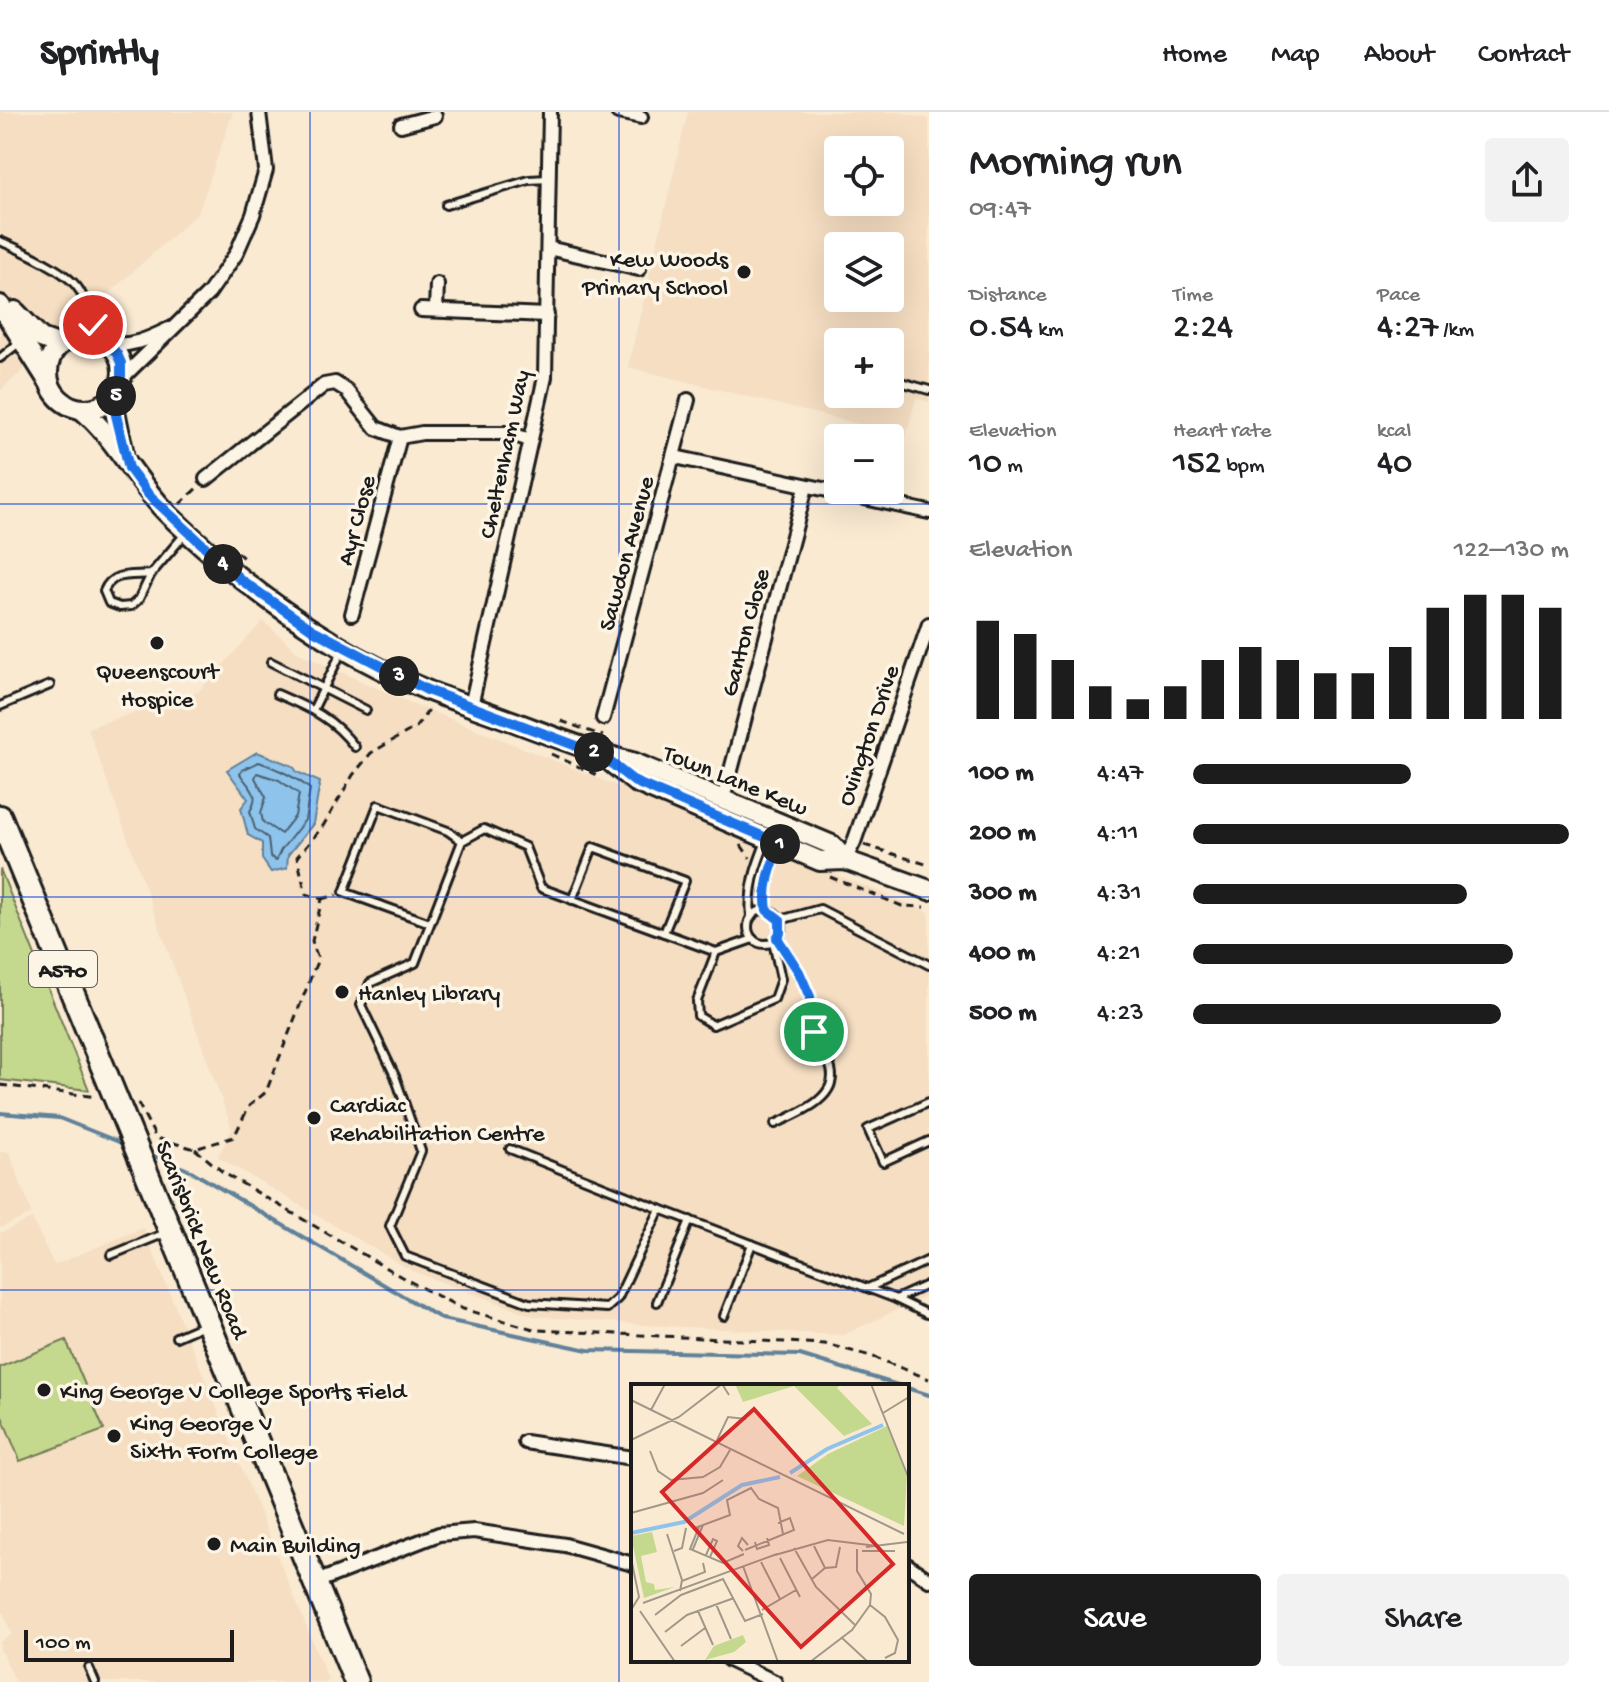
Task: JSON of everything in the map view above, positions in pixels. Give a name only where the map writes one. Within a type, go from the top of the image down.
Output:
[{"type":"highway","name":"Scarisbrick New Road","points":[[0,817],[116,1109],[150,1179],[356,1682]]},
{"type":"street","points":[[64,342],[49,361],[47,374],[56,396],[66,404],[81,409],[101,406],[202,301],[236,254],[253,215],[266,170],[259,112]]},
{"type":"street","name":"Cheltenham Way","points":[[471,706],[545,377],[550,112]]},
{"type":"street","points":[[618,112],[641,117]]},
{"type":"street","points":[[401,125],[414,116],[435,116]]},
{"type":"street","points":[[548,248],[639,269]]},
{"type":"street","points":[[436,310],[437,284]]},
{"type":"street","points":[[0,303],[16,312],[41,338],[64,342],[87,335],[107,343],[128,346],[175,326]]},
{"type":"street","points":[[0,303],[50,383]]},
{"type":"street","points":[[421,310],[547,315]]},
{"type":"street","points":[[107,343],[121,363],[119,385]]},
{"type":"street","points":[[206,479],[324,385],[335,383],[346,390],[376,428],[400,437],[422,433],[508,433],[530,440]]},
{"type":"street","name":"Town Lane Kew","points":[[119,385],[116,427],[129,468]]},
{"type":"street","name":"Sawdon Avenue","points":[[603,718],[688,400]]},
{"type":"street","name":"Town Lane Kew","points":[[81,409],[98,423],[148,494],[170,516],[241,580],[343,648],[427,690],[606,747],[778,833],[820,861],[845,860],[929,890]]},
{"type":"street","name":"Ayr Close","points":[[352,614],[400,437]]},
{"type":"street","points":[[675,457],[929,512]]},
{"type":"street","name":"Ganton Close","points":[[726,789],[806,487]]},
{"type":"street","name":"Ovington Drive","points":[[845,860],[854,842],[929,624]]},
{"type":"street","points":[[525,1442],[631,1458]]},
{"type":"street","points":[[316,1582],[439,1534],[474,1531],[565,1545],[631,1563]]},
{"type":"street","points":[[909,1566],[929,1580]]},
{"type":"street","points":[[733,1662],[775,1682]]},
{"type":"lane","points":[[446,205],[529,180],[548,179]]},
{"type":"lane","points":[[0,241],[76,284],[93,325],[107,343]]},
{"type":"lane","points":[[64,342],[79,327],[85,301]]},
{"type":"lane","points":[[0,358],[23,340]]},
{"type":"lane","points":[[904,383],[929,390]]},
{"type":"lane","points":[[151,574],[115,576],[108,580],[104,591],[109,603],[120,607],[131,606],[139,599],[151,574],[187,531]]},
{"type":"lane","points":[[313,710],[343,648]]},
{"type":"lane","points":[[271,662],[366,710]]},
{"type":"lane","points":[[0,706],[50,685]]},
{"type":"lane","points":[[277,694],[323,715],[343,731],[355,747]]},
{"type":"lane","points":[[430,923],[344,892],[378,805],[448,831],[462,841]]},
{"type":"lane","points":[[660,1209],[618,1298],[607,1308],[529,1303],[405,1256],[390,1226],[421,1151],[395,1076],[361,1005],[370,983],[415,963],[462,841],[484,829],[525,847],[541,888],[716,952],[753,939]]},
{"type":"lane","points":[[778,833],[764,893],[767,910],[780,920]]},
{"type":"lane","points":[[778,833],[753,876],[748,928],[753,939],[763,944],[775,940],[780,933],[780,920]]},
{"type":"lane","points":[[572,900],[593,847],[685,881],[664,933]]},
{"type":"lane","points":[[780,920],[820,909],[929,965]]},
{"type":"lane","points":[[751,917],[767,910]]},
{"type":"lane","points":[[716,952],[697,1001],[698,1016],[713,1025],[774,999],[781,979],[775,940]]},
{"type":"lane","points":[[775,940],[799,972],[810,997],[815,1036],[831,1069],[832,1078],[828,1088],[812,1106],[775,1124]]},
{"type":"lane","points":[[929,1102],[868,1129],[883,1162],[929,1141]]},
{"type":"lane","points":[[510,1149],[896,1299],[927,1314]]},
{"type":"lane","points":[[657,1302],[690,1220]]},
{"type":"lane","points":[[111,1255],[171,1231]]},
{"type":"lane","points":[[724,1316],[752,1244]]},
{"type":"lane","points":[[868,1288],[929,1260]]},
{"type":"lane","points":[[896,1299],[929,1284]]},
{"type":"lane","points":[[176,1337],[209,1322]]},
{"type":"lane","points":[[89,1668],[95,1682]]},
{"type":"path","points":[[170,516],[206,479]]},
{"type":"path","points":[[224,542],[247,561]]},
{"type":"path","points":[[0,1085],[116,1109],[138,1102],[156,1138],[195,1149],[234,1137],[249,1106],[266,1092],[318,959],[312,941],[322,899],[306,894],[297,857],[323,826],[353,775],[371,753],[416,727],[433,703]]},
{"type":"path","points":[[555,719],[606,747]]},
{"type":"path","points":[[854,842],[929,865]]},
{"type":"shaded area","points":[[0,112],[233,112],[198,213],[0,391]]},
{"type":"shaded area","name":"Kew Woods Primary School","points":[[688,112],[898,112],[929,119],[929,402],[916,398],[906,436],[904,424],[858,424],[628,367]]},
{"type":"shaded area","points":[[263,621],[299,653],[394,696],[929,912],[929,1295],[843,1335],[534,1316],[412,1271],[218,1157],[232,1129],[88,728],[198,692]]},
{"type":"shaded area","points":[[0,1152],[9,1152],[32,1214],[0,1228]]},
{"type":"shaded area","name":"King George V Sixth Form College","points":[[32,1219],[54,1265],[143,1228],[329,1682],[16,1682],[0,1649],[0,1642],[12,1634],[0,1606],[0,1233]]},
{"type":"green space","points":[[0,869],[89,1090],[0,1080]]},
{"type":"green space","name":"King George V College Sports Field","points":[[66,1340],[104,1430],[20,1461],[0,1412],[0,1367]]},
{"type":"water","points":[[257,752],[293,766],[297,772],[320,782],[313,824],[288,855],[287,868],[271,872],[262,859],[262,843],[248,835],[241,808],[248,799],[227,770]]},
{"type":"waterway","points":[[0,1113],[59,1118],[124,1144]]},
{"type":"waterway","points":[[147,1153],[191,1171],[442,1319],[588,1350],[800,1355],[894,1384]]},
{"type":"waterway","points":[[909,1389],[929,1395]]},
{"type":"place","name":"Kew Woods Primary School","points":[[744,272]]},
{"type":"place","name":"Queenscourt Hospice","points":[[157,643]]},
{"type":"place","name":"Hanley Library","points":[[342,992]]},
{"type":"place","name":"Cardiac Rehabilitation Centre","points":[[314,1118]]},
{"type":"place","name":"King George V College Sports Field","points":[[44,1390]]},
{"type":"place","name":"King George V Sixth Form College","points":[[114,1436]]},
{"type":"place","name":"Main Building","points":[[214,1544]]},
{"type":"route","points":[[93,325],[121,363],[116,427],[129,468],[148,494],[170,516],[241,580],[343,648],[427,690],[601,755],[635,782],[781,844],[764,893],[767,910],[780,920],[777,938],[799,972],[810,997],[814,1032]]}]
